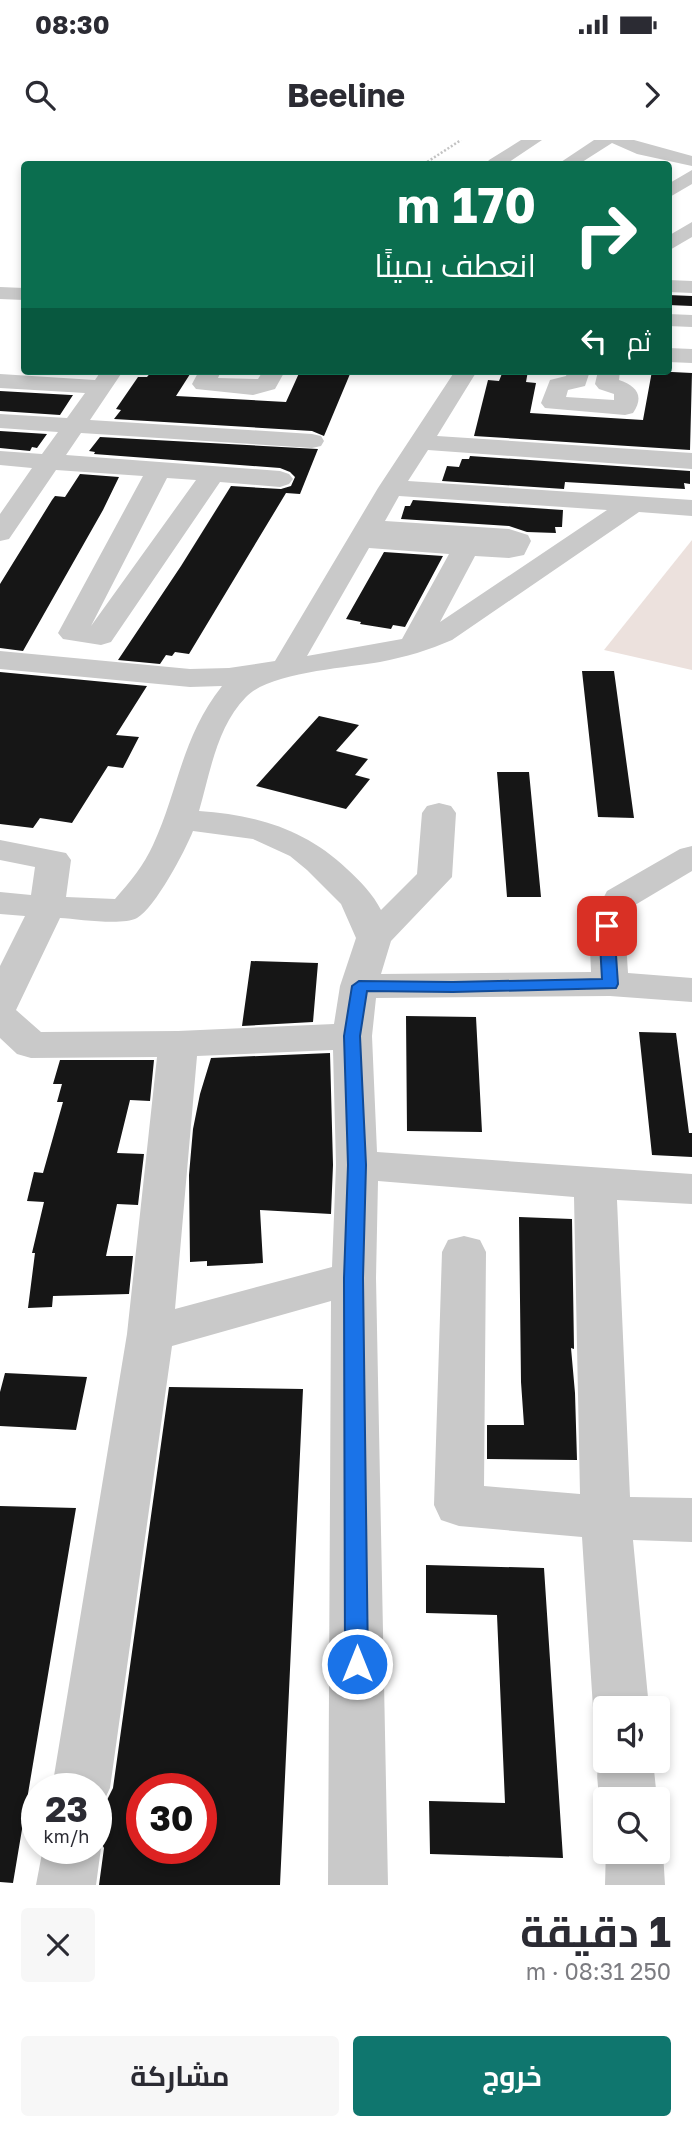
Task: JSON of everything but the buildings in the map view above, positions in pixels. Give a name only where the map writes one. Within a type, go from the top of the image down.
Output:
[{"type":"street","points":[[491,160],[501,140]]},
{"type":"street","points":[[491,160],[533,140]]},
{"type":"street","points":[[572,161],[606,140]]},
{"type":"street","points":[[619,140],[643,150],[692,161]]},
{"type":"street","points":[[626,161],[643,150]]},
{"type":"street","points":[[672,253],[692,228]]},
{"type":"street","points":[[0,281],[21,281]]},
{"type":"street","points":[[672,286],[692,287]]},
{"type":"street","points":[[0,293],[21,293]]},
{"type":"street","points":[[672,320],[692,321]]},
{"type":"street","points":[[672,355],[692,356]]},
{"type":"street","points":[[208,375],[204,384],[253,388],[267,384],[272,375]]},
{"type":"street","points":[[0,902],[125,910],[153,877],[180,820],[198,750],[230,696],[242,685],[284,670],[391,488],[463,375]]},
{"type":"street","points":[[578,375],[577,381],[558,385],[553,403],[625,408],[626,390],[607,384],[608,375]]},
{"type":"street","points":[[0,380],[107,379]]},
{"type":"street","points":[[0,533],[107,379]]},
{"type":"street","points":[[0,409],[78,420],[312,441]]},
{"type":"street","points":[[0,421],[78,420]]},
{"type":"street","points":[[421,442],[692,461]]},
{"type":"street","points":[[0,458],[45,466]]},
{"type":"street","points":[[0,468],[45,466],[159,470],[280,479]]},
{"type":"street","points":[[159,470],[73,633],[102,636],[213,474]]},
{"type":"street","points":[[391,488],[692,508]]},
{"type":"street","points":[[0,660],[190,678],[229,677],[284,670],[413,646],[442,634],[634,505]]},
{"type":"street","points":[[366,534],[509,537],[518,541],[514,549],[509,550],[366,534]]},
{"type":"street","points":[[413,646],[466,547]]},
{"type":"street","points":[[358,1885],[354,1278],[357,1165],[352,1036],[359,986],[374,938],[434,877],[439,813]]},
{"type":"street","points":[[180,820],[227,822],[265,830],[299,845],[358,901],[374,938]]},
{"type":"street","points":[[0,850],[54,860],[47,907],[0,1004]]},
{"type":"street","points":[[610,984],[607,926],[620,899],[692,856]]},
{"type":"street","points":[[359,986],[610,984],[692,990]]},
{"type":"street","points":[[0,1016],[31,1045],[178,1044],[352,1036]]},
{"type":"street","points":[[83,1773],[150,1334],[178,1044]]},
{"type":"street","points":[[357,1165],[692,1189]]},
{"type":"street","points":[[594,1183],[606,1518],[620,1696]]},
{"type":"street","points":[[464,1252],[459,1504],[606,1518],[692,1520]]},
{"type":"street","points":[[150,1334],[354,1278]]},
{"type":"street","points":[[66,1885],[69,1864]]},
{"type":"street","points":[[634,1864],[635,1885]]},
{"type":"path","points":[[430,161],[461,140]]},
{"type":"shaded area","points":[[692,540],[692,670],[604,650]]},
{"type":"route","points":[[357,1664],[354,1278],[357,1165],[352,1036],[359,986],[610,984],[607,926]]}]
